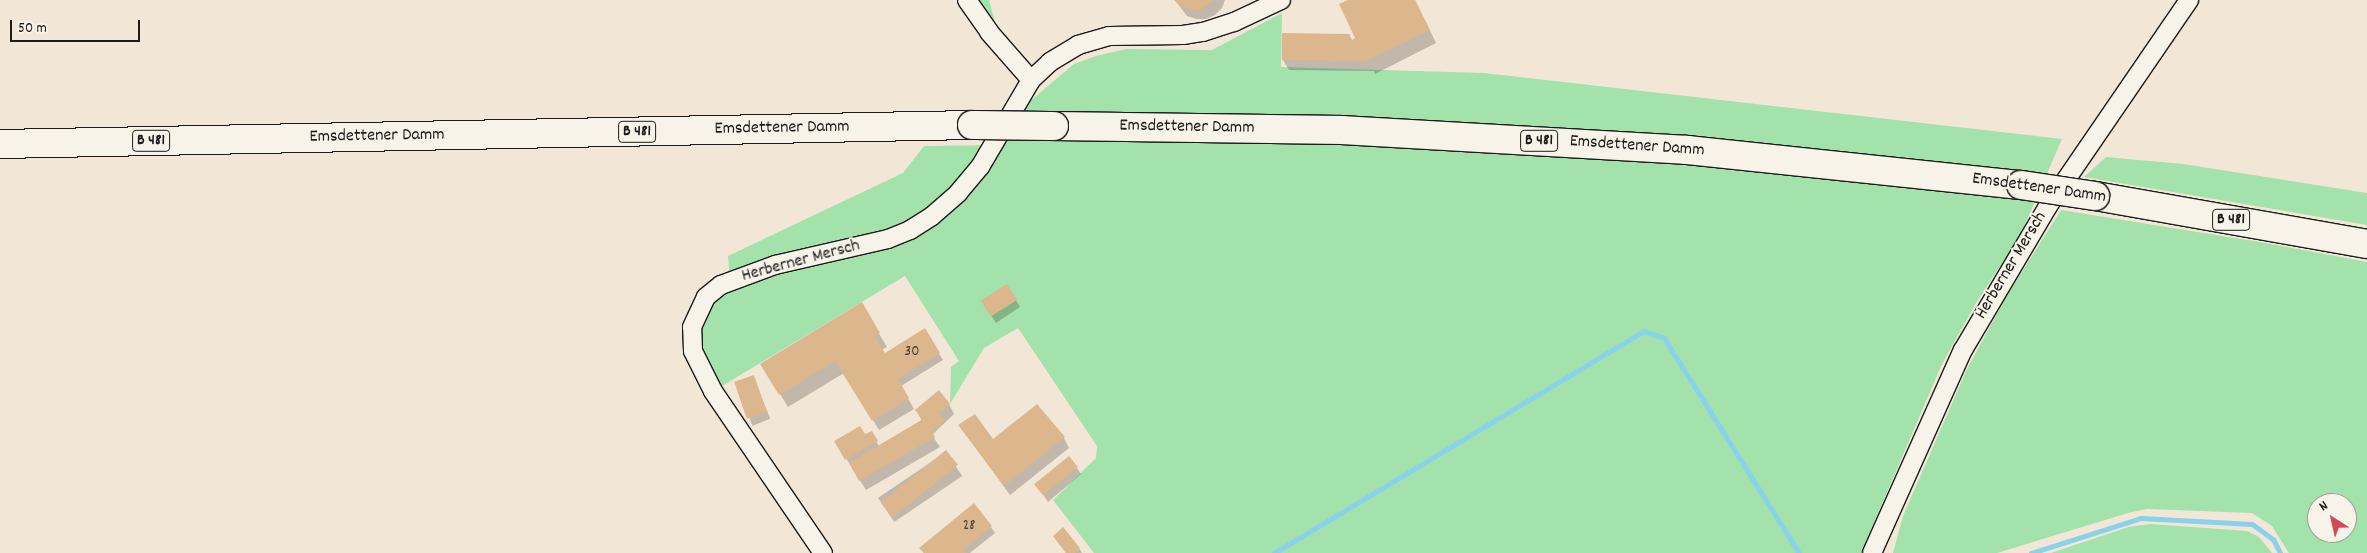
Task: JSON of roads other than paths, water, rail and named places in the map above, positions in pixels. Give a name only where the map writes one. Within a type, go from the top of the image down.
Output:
[{"type":"main road","name":"Emsdettener Damm","points":[[0,144],[972,125],[1342,130],[1687,150],[2022,185],[2096,196],[2367,244]]},
{"type":"street","points":[[967,0],[989,32],[1031,80]]},
{"type":"street","name":"Herberner Mersch","points":[[823,553],[713,391],[692,351],[692,327],[706,297],[721,285],[775,265],[888,239],[910,230],[932,216],[958,193],[980,167],[1031,80],[1050,62],[1078,45],[1109,36],[1183,35],[1204,32],[1234,22],[1281,0]]},
{"type":"street","name":"Herberner Mersch","points":[[1872,553],[1963,350],[2048,206],[2188,0]]},
{"type":"waterway","points":[[1274,553],[1643,331],[1664,338],[1799,553]]},
{"type":"waterway","points":[[2031,553],[2141,518],[2252,524],[2273,539],[2280,553]]}]
